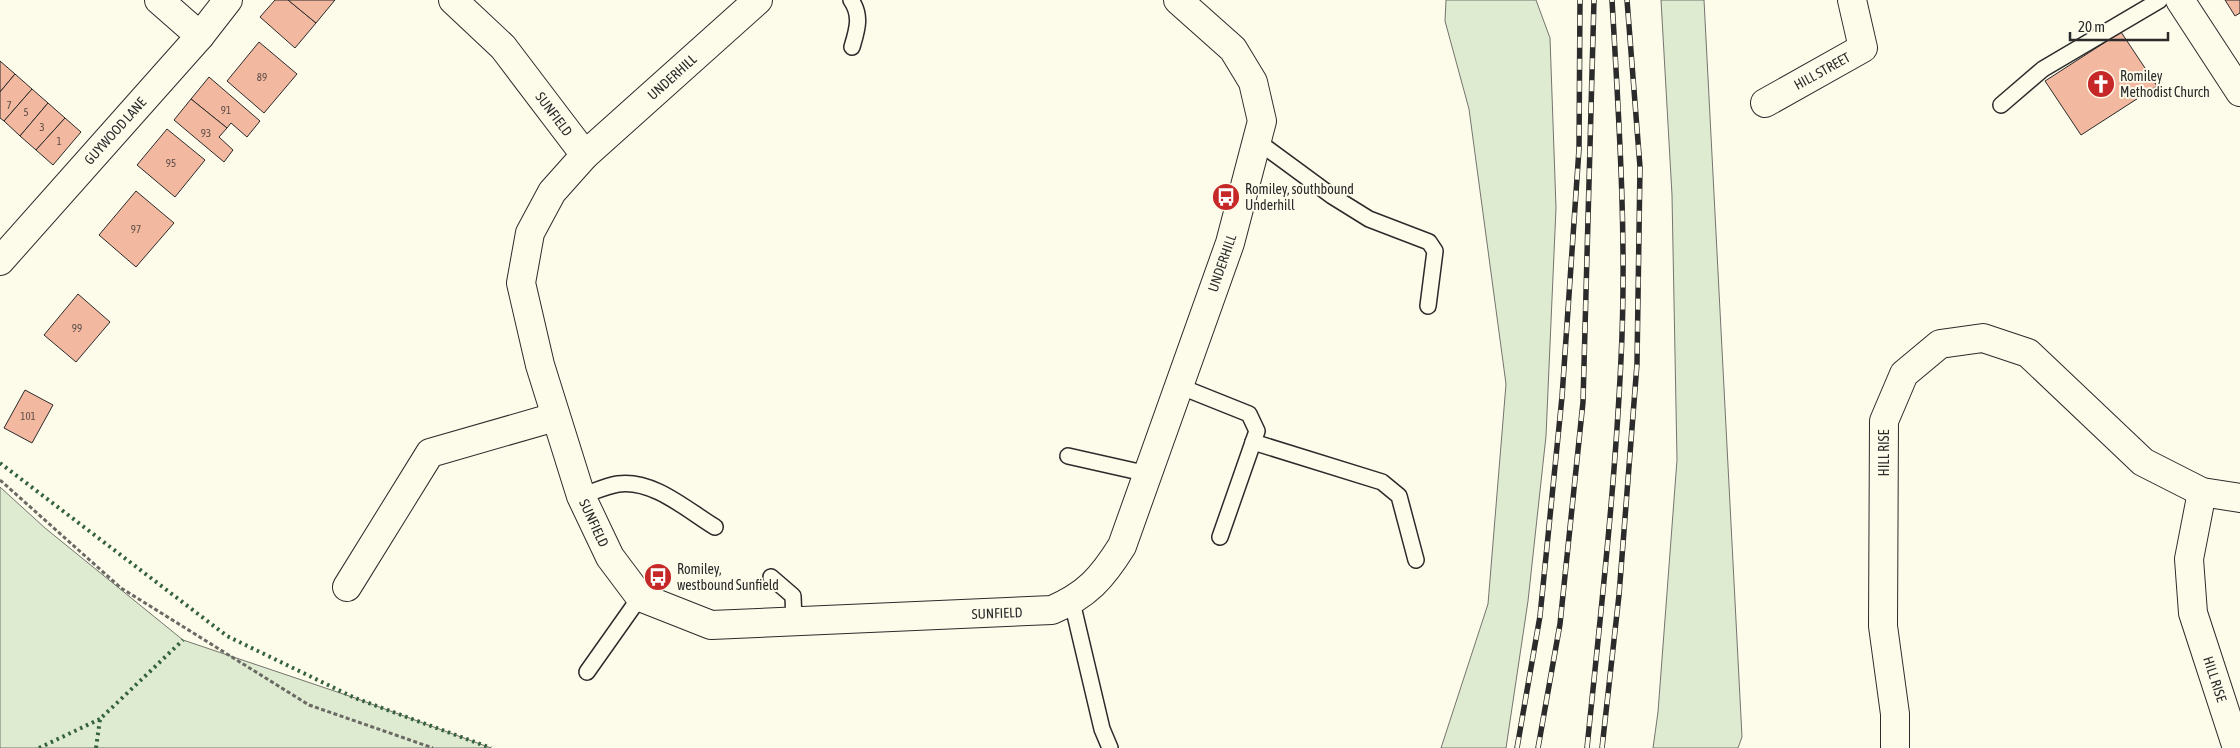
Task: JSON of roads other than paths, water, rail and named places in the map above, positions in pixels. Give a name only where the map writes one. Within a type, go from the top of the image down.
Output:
[{"type":"street","points":[[159,0],[200,36]]},
{"type":"street","name":"GUYWOOD LANE","points":[[0,261],[200,36],[228,0]]},
{"type":"street","name":"SUNFIELD","points":[[453,0],[503,47],[585,155],[552,192],[530,233],[521,283],[530,326],[581,496],[610,557],[640,597],[711,625],[1052,610],[1072,602],[1089,590],[1105,573],[1122,546]]},
{"type":"street","name":"UNDERHILL","points":[[585,155],[758,0]]},
{"type":"street","name":"UNDERHILL","points":[[1122,546],[1230,243],[1262,121],[1253,82],[1233,49],[1178,0]]},
{"type":"street","name":"HILL STREET","points":[[1765,103],[1863,48],[1852,0]]},
{"type":"street","points":[[2180,0],[2240,92]]},
{"type":"street","name":"HILL RISE","points":[[1895,748],[1895,714],[1883,626],[1884,421],[1904,374],[1940,344],[1982,338],[2028,353],[2143,462],[2202,492],[2240,498]]},
{"type":"street","points":[[347,587],[430,453],[556,417]]},
{"type":"street","name":"HILL RISE","points":[[2202,492],[2188,559],[2193,613],[2237,748]]},
{"type":"lane","points":[[851,0],[856,8],[859,25],[852,47]]},
{"type":"lane","points":[[2001,105],[2043,70],[2160,0]]},
{"type":"lane","points":[[1257,141],[1332,196],[1369,219],[1429,242],[1435,251],[1428,306]]},
{"type":"lane","points":[[1179,386],[1248,414],[1257,431],[1220,537]]},
{"type":"lane","points":[[1254,442],[1382,482],[1399,496],[1416,560]]},
{"type":"lane","points":[[1068,456],[1148,474]]},
{"type":"lane","points":[[581,496],[618,484],[638,485],[656,490],[715,527]]},
{"type":"lane","points":[[772,576],[793,596],[794,621]]},
{"type":"lane","points":[[587,672],[640,597]]},
{"type":"lane","points":[[1072,602],[1102,729],[1110,748]]},
{"type":"railway","points":[[1517,748],[1540,616],[1562,397],[1579,149],[1580,0]]},
{"type":"railway","points":[[1538,748],[1560,624],[1583,402],[1594,0]]},
{"type":"railway","points":[[1587,748],[1611,505],[1623,314],[1623,225],[1612,0]]},
{"type":"railway","points":[[1602,748],[1619,595],[1637,364],[1640,167],[1627,0]]},
{"type":"place","name":"Romiley Methodist Church","points":[[2101,84]]},
{"type":"place","name":"Romiley, southbound Underhill","points":[[1226,197]]},
{"type":"place","name":"Romiley, westbound Sunfield","points":[[658,577]]}]
